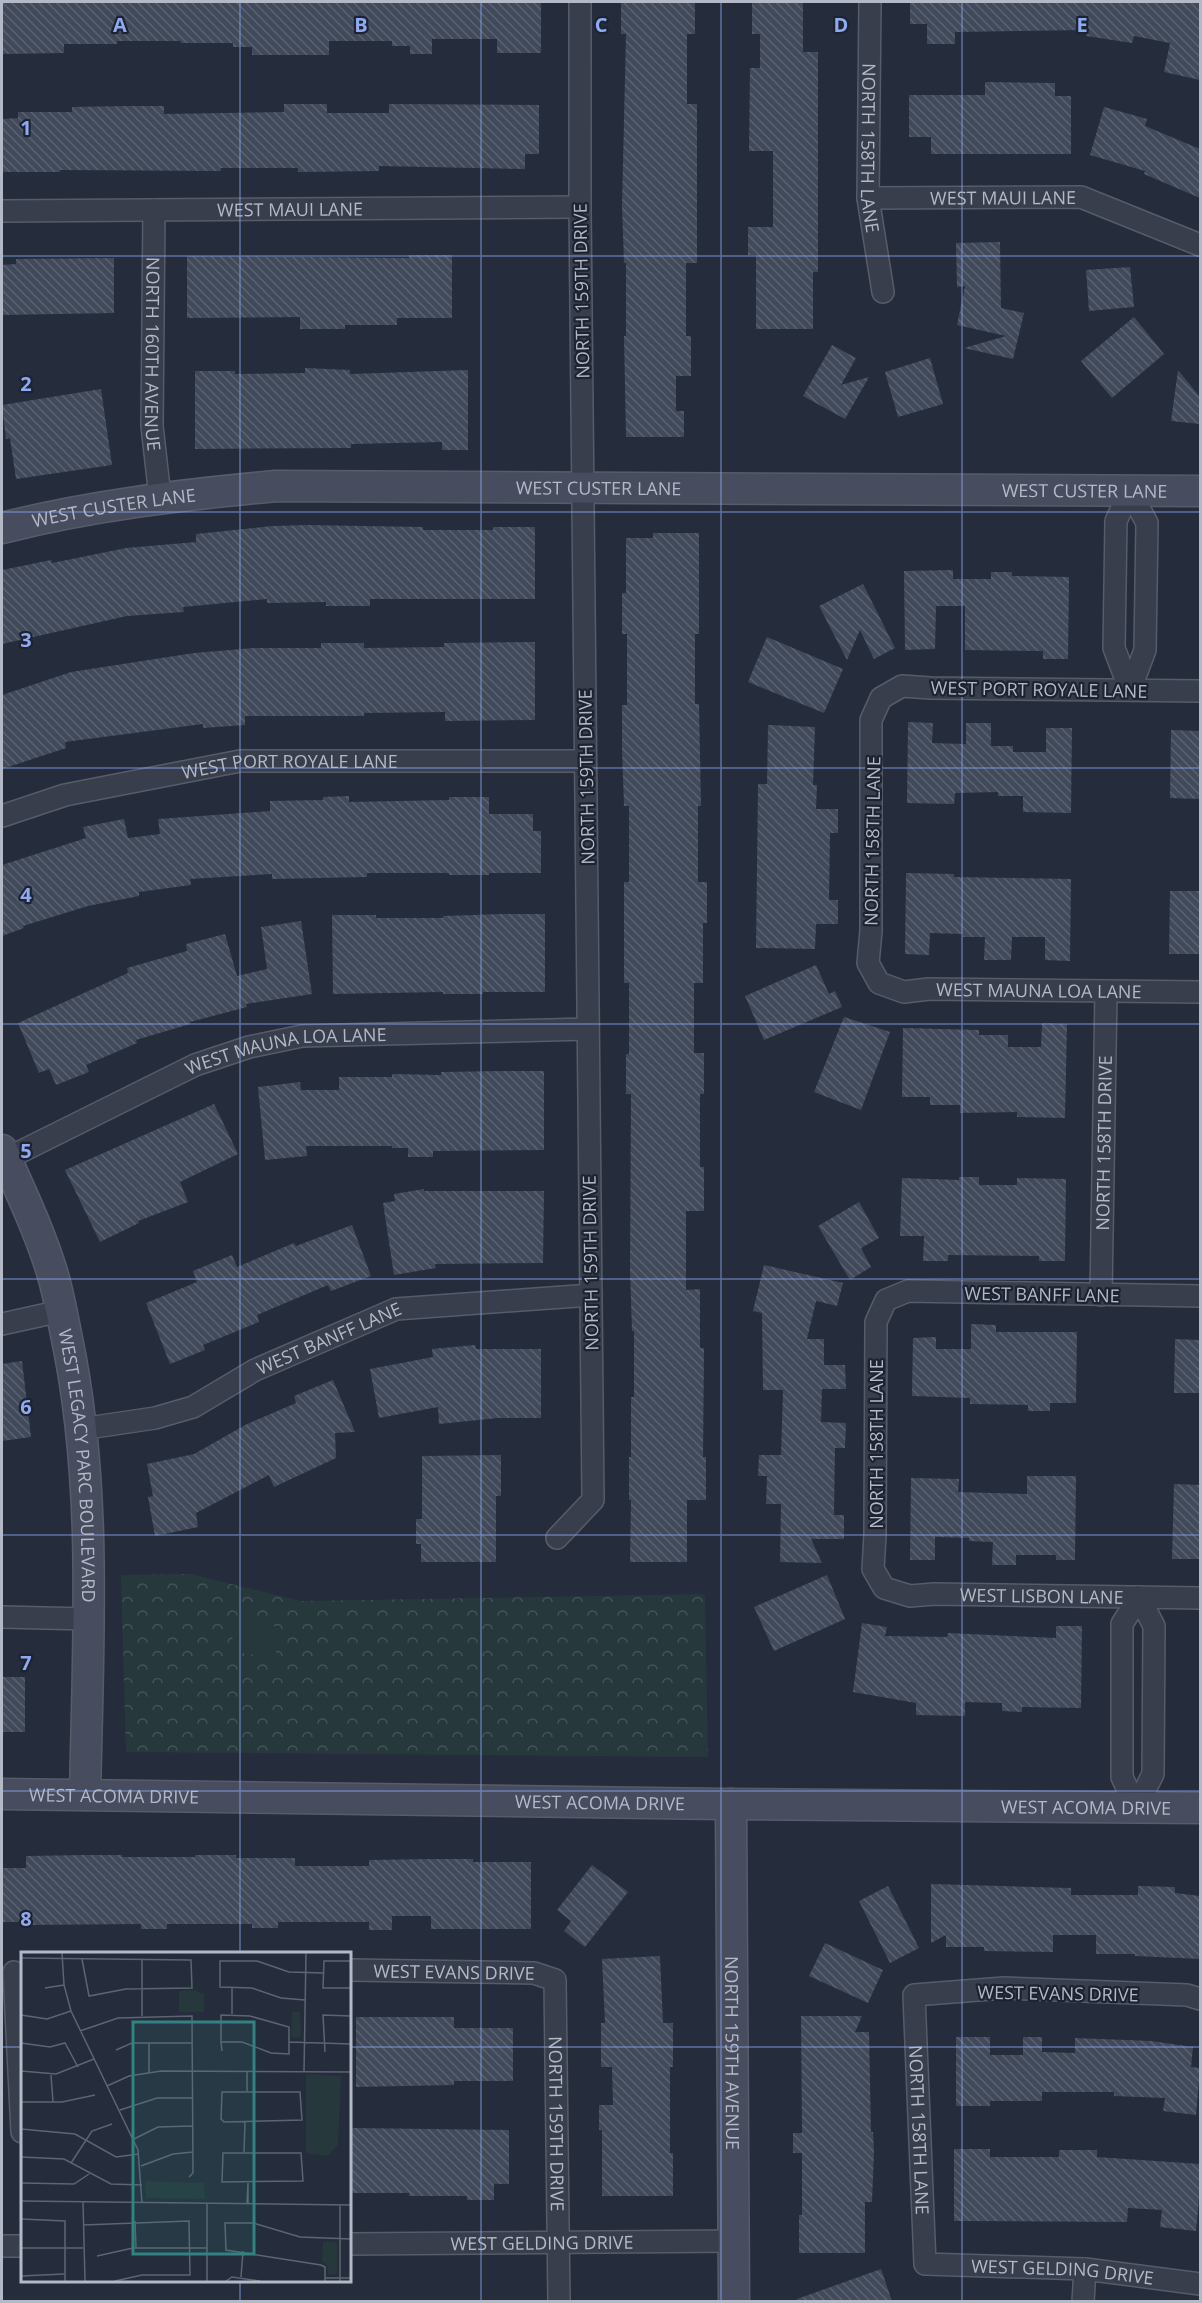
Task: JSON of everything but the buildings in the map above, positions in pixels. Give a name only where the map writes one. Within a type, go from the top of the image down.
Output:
[{"type":"street","name":"NORTH 159TH DRIVE","points":[[557,1538],[593,1500],[580,2]]},
{"type":"street","name":"NORTH 158TH LANE","points":[[870,2],[868,198],[883,292]]},
{"type":"street","name":"WEST MAUI LANE","points":[[868,198],[1081,197],[1200,244]]},
{"type":"street","name":"WEST MAUI LANE","points":[[2,211],[580,207]]},
{"type":"street","name":"NORTH 160TH AVENUE","points":[[154,210],[152,426],[160,497]]},
{"type":"street","name":"WEST CUSTER LANE","points":[[2,528],[59,513],[160,497],[276,486],[1200,491]]},
{"type":"street","points":[[1130,491],[1116,521],[1114,648],[1130,690]]},
{"type":"street","points":[[1130,491],[1147,523],[1145,650],[1130,690]]},
{"type":"street","points":[[1115,605],[1146,606]]},
{"type":"street","name":"WEST PORT ROYALE LANE","points":[[881,698],[902,686],[1200,691]]},
{"type":"street","name":"NORTH 158TH LANE","points":[[879,983],[868,963],[871,931],[872,720],[881,698]]},
{"type":"street","name":"WEST PORT ROYALE LANE","points":[[2,816],[65,795],[240,761],[585,761]]},
{"type":"street","name":"WEST MAUNA LOA LANE","points":[[879,983],[904,992],[929,988],[1200,992]]},
{"type":"street","name":"NORTH 158TH DRIVE","points":[[1101,1295],[1106,991]]},
{"type":"street","name":"WEST MAUNA LOA LANE","points":[[4,1155],[195,1065],[249,1047],[302,1036],[588,1029]]},
{"type":"street","name":"WEST LEGACY PARC BOULEVARD","points":[[4,1155],[28,1207],[52,1272],[77,1385],[87,1497],[88,1619],[85,1795]]},
{"type":"street","name":"WEST BANFF LANE","points":[[886,1300],[908,1291],[1200,1296]]},
{"type":"street","name":"WEST BANFF LANE","points":[[81,1429],[155,1418],[193,1407],[255,1370],[396,1309],[591,1294]]},
{"type":"street","name":"NORTH 158TH LANE","points":[[884,1588],[873,1569],[876,1524],[876,1322],[886,1300]]},
{"type":"street","points":[[2,1324],[61,1311]]},
{"type":"street","name":"WEST LISBON LANE","points":[[884,1588],[910,1596],[934,1594],[1200,1598]]},
{"type":"street","points":[[1136,1808],[1122,1776],[1122,1624],[1139,1597]]},
{"type":"street","points":[[1136,1808],[1153,1774],[1154,1626],[1139,1597]]},
{"type":"street","points":[[2,1617],[88,1619]]},
{"type":"street","points":[[1122,1681],[1154,1682]]},
{"type":"street","name":"WEST ACOMA DRIVE","points":[[2,1794],[1200,1808]]},
{"type":"street","name":"NORTH 159TH AVENUE","points":[[731,1804],[734,2301]]},
{"type":"street","name":"WEST EVANS DRIVE","points":[[351,1970],[534,1973],[555,1980]]},
{"type":"street","points":[[13,1972],[21,2114]]},
{"type":"street","name":"NORTH 159TH DRIVE","points":[[555,1980],[559,2301]]},
{"type":"street","name":"WEST EVANS DRIVE","points":[[914,1995],[1004,1988],[1187,1995],[1200,1999]]},
{"type":"street","name":"NORTH 158TH LANE","points":[[914,1995],[925,2264]]},
{"type":"street","name":"WEST GELDING DRIVE","points":[[351,2244],[734,2241]]},
{"type":"street","points":[[2,2246],[21,2246]]},
{"type":"street","name":"WEST GELDING DRIVE","points":[[925,2264],[1085,2269],[1200,2284]]},
{"type":"street","points":[[1083,2301],[1085,2269]]},
{"type":"green space","points":[[190,1574],[301,1601],[705,1594],[708,1757],[126,1752],[121,1575]]},
{"type":"green space","points":[[236,1621],[280,1627],[275,1658],[230,1651]]}]
